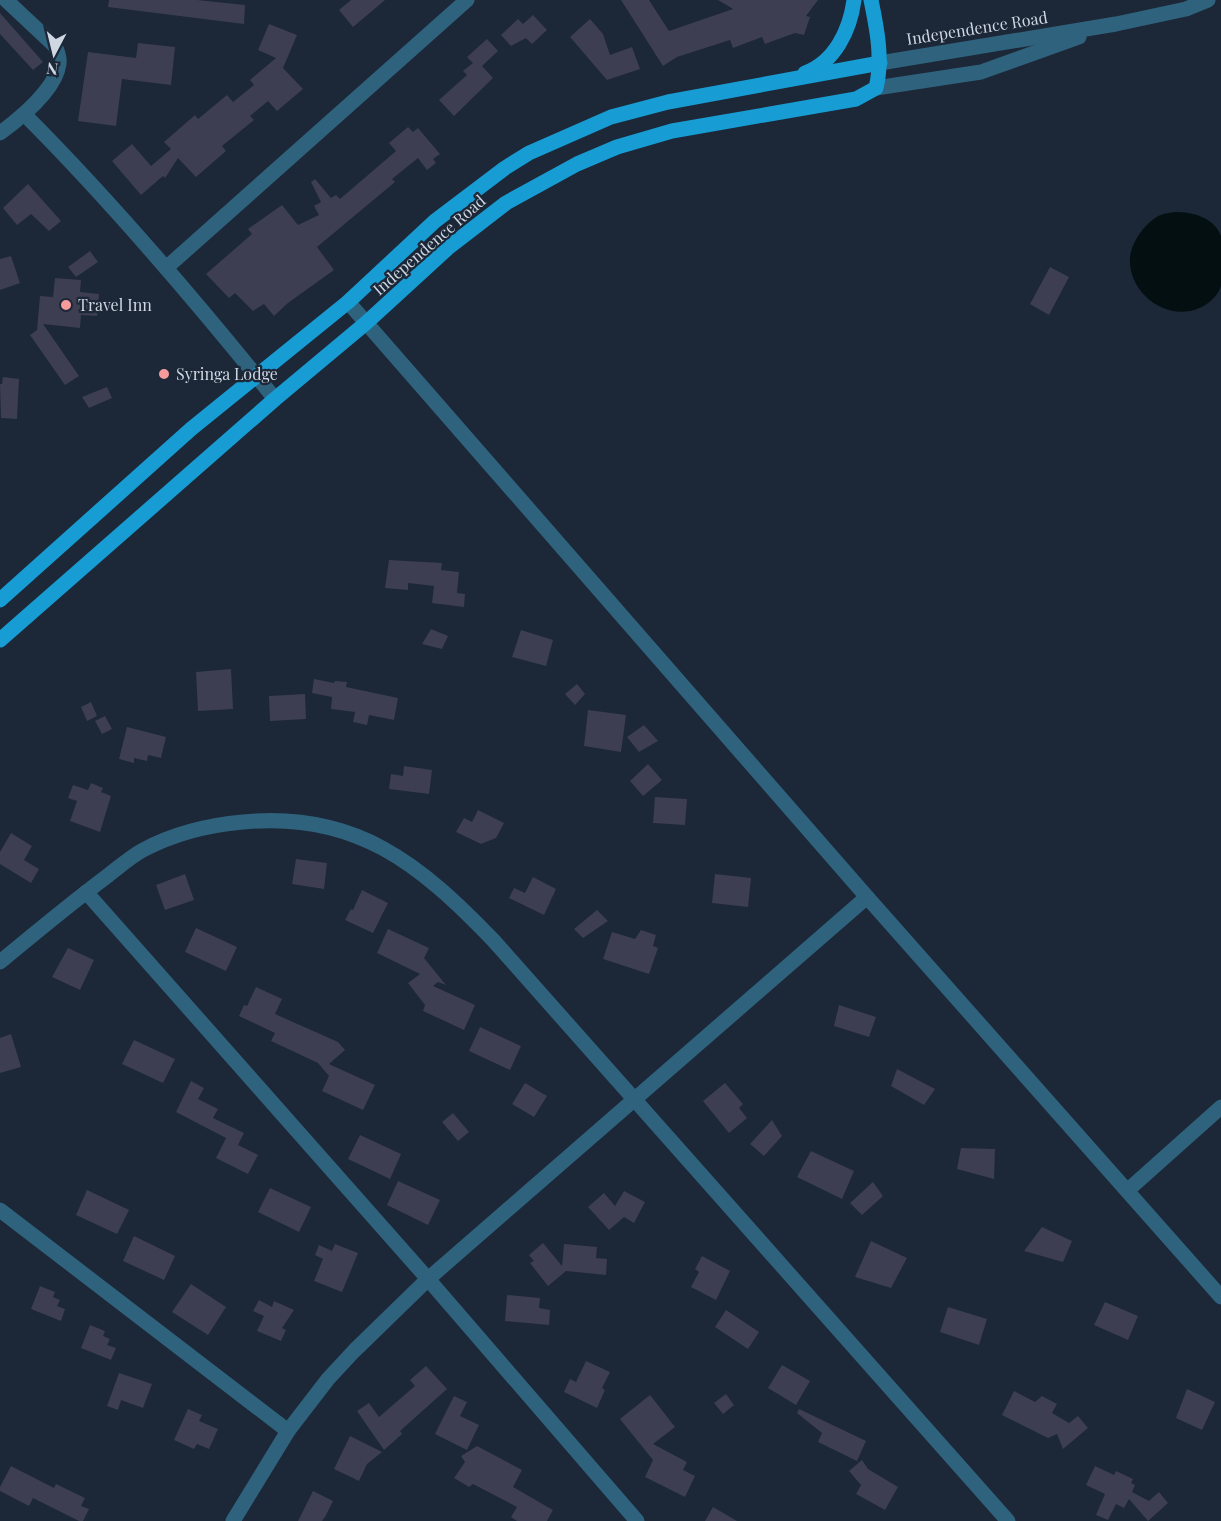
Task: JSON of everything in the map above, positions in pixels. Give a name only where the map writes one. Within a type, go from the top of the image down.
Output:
[{"type":"main road","points":[[788,80],[816,69],[831,55],[852,17],[854,0]]},
{"type":"main road","points":[[871,0],[880,63],[876,88]]},
{"type":"main road","name":"Independence Road","points":[[0,600],[191,429],[348,302],[435,221],[505,168],[530,153],[611,117],[669,102],[880,63]]},
{"type":"main road","name":"Independence Road","points":[[0,640],[449,247],[506,202],[577,164],[617,147],[672,131],[856,99],[876,88]]},
{"type":"street","points":[[0,133],[24,114],[50,85],[57,74],[60,63],[55,46],[6,0]]},
{"type":"street","points":[[166,268],[467,0]]},
{"type":"street","points":[[1116,24],[1186,9],[1208,0]]},
{"type":"street","name":"Independence Road","points":[[880,63],[1116,24]]},
{"type":"street","name":"Independence Road","points":[[876,88],[981,72],[1116,24]]},
{"type":"street","points":[[24,114],[66,156],[166,268],[275,399]]},
{"type":"street","points":[[348,302],[867,897],[1221,1297]]},
{"type":"street","points":[[0,962],[86,892],[142,851],[168,839],[208,827],[258,821],[294,821],[327,827],[361,837],[394,854],[428,877],[468,915],[634,1098],[1008,1521]]},
{"type":"street","points":[[86,892],[428,1279],[637,1521]]},
{"type":"street","points":[[233,1521],[288,1431],[328,1379],[354,1351],[428,1279],[867,897]]},
{"type":"street","points":[[1128,1190],[1221,1107]]},
{"type":"street","points":[[0,1210],[288,1431]]},
{"type":"shaded area","points":[[1175,212],[1188,213],[1208,220],[1221,236],[1221,286],[1219,291],[1208,303],[1190,311],[1167,310],[1157,305],[1140,290],[1131,269],[1131,252],[1141,232],[1156,218]]},
{"type":"building","points":[[109,0],[197,0],[245,5],[244,24],[108,7]]},
{"type":"building","points":[[351,0],[385,0],[353,27],[339,10]]},
{"type":"building","points":[[621,0],[649,0],[669,31],[733,9],[718,0],[818,0],[806,16],[810,17],[804,35],[795,33],[765,44],[762,37],[733,48],[730,40],[677,57],[663,66]]},
{"type":"building","points":[[0,13],[43,62],[33,70],[0,34]]},
{"type":"building","points":[[533,15],[547,30],[532,44],[526,38],[511,46],[501,35],[518,19],[523,24]]},
{"type":"building","points":[[590,19],[603,34],[610,55],[632,47],[640,69],[607,80],[570,37]]},
{"type":"building","points":[[269,24],[297,35],[283,68],[303,89],[277,111],[268,101],[250,116],[254,120],[222,146],[226,151],[196,177],[178,158],[165,178],[163,176],[141,195],[112,161],[132,144],[151,166],[171,149],[164,142],[195,115],[198,119],[227,95],[233,102],[254,85],[250,80],[276,58],[258,50]]},
{"type":"building","points":[[487,39],[498,51],[482,66],[493,78],[454,116],[439,100],[467,75],[463,71],[473,63],[467,57]]},
{"type":"building","points":[[138,43],[175,47],[171,85],[122,79],[116,126],[78,121],[88,52],[136,58]]},
{"type":"building","points":[[408,127],[413,132],[418,128],[440,154],[433,159],[436,163],[427,170],[418,158],[392,179],[395,182],[317,247],[334,270],[274,316],[264,304],[253,311],[235,293],[229,298],[206,274],[252,234],[248,229],[282,205],[298,225],[319,215],[314,206],[321,202],[311,182],[315,179],[331,198],[336,195],[340,199],[396,151],[389,143]]},
{"type":"building","points":[[28,184],[61,221],[49,231],[31,214],[17,225],[3,208]]},
{"type":"building","points":[[90,251],[98,262],[76,277],[68,267]]},
{"type":"building","points":[[11,256],[20,283],[0,290],[0,259]]},
{"type":"building","points":[[1050,267],[1069,277],[1049,315],[1030,304]]},
{"type":"building","points":[[55,278],[81,280],[80,292],[99,294],[97,316],[81,315],[80,328],[43,324],[79,376],[65,385],[30,335],[37,330],[40,296],[53,297]]},
{"type":"building","points":[[3,377],[19,379],[17,419],[1,418],[0,384],[2,384]]},
{"type":"building","points":[[107,387],[112,398],[89,408],[82,397]]},
{"type":"building","points":[[389,560],[442,563],[441,570],[459,572],[457,593],[465,594],[464,607],[432,603],[434,586],[408,583],[408,590],[385,588]]},
{"type":"building","points":[[431,629],[448,636],[442,649],[422,644]]},
{"type":"building","points":[[521,630],[553,640],[546,666],[512,657]]},
{"type":"building","points":[[231,669],[233,709],[198,711],[196,672]]},
{"type":"building","points":[[314,679],[334,683],[335,681],[347,682],[346,687],[398,698],[394,720],[369,715],[367,725],[353,722],[355,712],[331,709],[332,697],[312,693]]},
{"type":"building","points":[[577,684],[585,694],[575,705],[565,694]]},
{"type":"building","points":[[305,694],[306,719],[270,721],[269,696]]},
{"type":"building","points":[[91,702],[97,716],[87,721],[81,707]]},
{"type":"building","points":[[588,710],[626,715],[621,752],[584,746]]},
{"type":"building","points":[[105,716],[112,729],[102,734],[95,721]]},
{"type":"building","points":[[644,725],[658,741],[639,752],[627,737]]},
{"type":"building","points":[[127,727],[166,737],[161,758],[148,755],[147,761],[134,758],[134,763],[119,759]]},
{"type":"building","points":[[648,764],[662,780],[643,796],[630,781]]},
{"type":"building","points":[[404,766],[432,770],[429,794],[389,789],[391,774],[403,776]]},
{"type":"building","points":[[91,783],[103,788],[101,792],[111,796],[100,832],[70,821],[77,801],[68,798],[73,785],[88,790]]},
{"type":"building","points":[[655,797],[687,799],[685,825],[653,823]]},
{"type":"building","points":[[478,810],[504,823],[496,838],[481,844],[456,832],[464,818],[472,822]]},
{"type":"building","points":[[11,833],[32,846],[24,860],[39,869],[31,883],[0,864],[0,852]]},
{"type":"building","points":[[296,859],[327,863],[324,889],[292,884]]},
{"type":"building","points":[[185,874],[194,900],[165,910],[156,885]]},
{"type":"building","points":[[715,874],[751,878],[748,907],[712,903]]},
{"type":"building","points":[[533,877],[556,889],[544,915],[509,898],[514,888],[525,893]]},
{"type":"building","points":[[362,890],[388,903],[373,933],[345,920],[351,909],[353,910]]},
{"type":"building","points":[[597,910],[608,921],[583,938],[574,929]]},
{"type":"building","points":[[196,928],[237,947],[226,971],[185,952]]},
{"type":"building","points":[[388,929],[429,948],[424,958],[446,985],[438,982],[433,986],[475,1005],[464,1030],[423,1011],[425,1005],[408,983],[420,974],[377,953]]},
{"type":"building","points":[[641,930],[656,935],[653,946],[658,948],[649,974],[603,959],[612,932],[635,939]]},
{"type":"building","points":[[68,948],[94,960],[80,990],[52,977]]},
{"type":"building","points":[[256,987],[282,999],[275,1014],[338,1042],[345,1050],[329,1064],[375,1085],[363,1110],[322,1091],[329,1076],[318,1063],[271,1041],[275,1033],[239,1016],[244,1005],[247,1006]]},
{"type":"building","points":[[839,1005],[876,1017],[869,1037],[834,1026]]},
{"type":"building","points":[[480,1027],[521,1046],[510,1070],[469,1051]]},
{"type":"building","points":[[11,1034],[21,1067],[0,1073],[0,1038]]},
{"type":"building","points":[[134,1040],[175,1059],[163,1083],[122,1064]]},
{"type":"building","points":[[897,1069],[935,1089],[924,1105],[891,1086]]},
{"type":"building","points":[[191,1081],[204,1088],[198,1099],[218,1109],[213,1118],[244,1133],[238,1145],[258,1155],[248,1174],[216,1158],[226,1138],[176,1112]]},
{"type":"building","points":[[525,1083],[547,1096],[534,1117],[512,1104]]},
{"type":"building","points":[[725,1083],[743,1104],[739,1108],[747,1118],[729,1133],[703,1101]]},
{"type":"building","points":[[453,1113],[469,1132],[458,1141],[442,1122]]},
{"type":"building","points":[[772,1120],[782,1136],[764,1156],[750,1144]]},
{"type":"building","points":[[360,1135],[401,1154],[390,1179],[348,1159]]},
{"type":"building","points":[[961,1148],[995,1149],[994,1179],[957,1169]]},
{"type":"building","points":[[811,1151],[854,1171],[842,1199],[797,1177]]},
{"type":"building","points":[[398,1181],[440,1200],[428,1225],[387,1205]]},
{"type":"building","points":[[873,1182],[883,1196],[862,1215],[850,1203]]},
{"type":"building","points":[[270,1188],[311,1207],[299,1232],[258,1212]]},
{"type":"building","points":[[87,1190],[129,1210],[117,1234],[76,1215]]},
{"type":"building","points":[[624,1191],[645,1202],[634,1223],[624,1217],[609,1230],[588,1207],[604,1193],[615,1206]]},
{"type":"building","points":[[1042,1227],[1072,1241],[1063,1262],[1024,1251]]},
{"type":"building","points":[[134,1236],[175,1256],[164,1280],[123,1261]]},
{"type":"building","points":[[871,1241],[907,1258],[891,1288],[855,1277]]},
{"type":"building","points":[[543,1243],[562,1266],[564,1244],[597,1247],[596,1258],[607,1259],[606,1275],[566,1271],[548,1286],[530,1263],[534,1261],[529,1255]]},
{"type":"building","points":[[335,1244],[358,1253],[342,1292],[314,1281],[323,1259],[315,1255],[319,1245],[332,1251]]},
{"type":"building","points":[[702,1256],[730,1271],[716,1300],[691,1287],[699,1272],[695,1269]]},
{"type":"building","points":[[191,1284],[226,1307],[208,1335],[172,1312]]},
{"type":"building","points":[[40,1286],[55,1292],[53,1297],[60,1300],[57,1306],[65,1309],[61,1321],[31,1309]]},
{"type":"building","points":[[507,1295],[540,1298],[539,1308],[550,1310],[549,1325],[505,1321]]},
{"type":"building","points":[[259,1300],[272,1307],[274,1301],[294,1310],[282,1328],[286,1330],[281,1341],[257,1331],[264,1316],[253,1311]]},
{"type":"building","points":[[1105,1302],[1138,1316],[1128,1340],[1094,1325]]},
{"type":"building","points":[[948,1307],[987,1319],[979,1345],[940,1332]]},
{"type":"building","points":[[726,1310],[759,1332],[748,1349],[715,1327]]},
{"type":"building","points":[[90,1325],[105,1331],[103,1336],[110,1339],[107,1345],[116,1348],[111,1360],[81,1348]]},
{"type":"building","points":[[586,1361],[610,1372],[602,1388],[605,1390],[597,1408],[564,1392],[570,1379],[576,1382]]},
{"type":"building","points":[[782,1365],[810,1381],[796,1405],[768,1388]]},
{"type":"building","points":[[426,1366],[447,1389],[400,1431],[402,1434],[384,1450],[357,1411],[369,1403],[379,1417],[415,1386],[410,1380]]},
{"type":"building","points":[[119,1373],[152,1384],[143,1408],[121,1400],[118,1410],[107,1406]]},
{"type":"building","points":[[1187,1389],[1215,1402],[1202,1430],[1176,1418]]},
{"type":"building","points":[[1014,1391],[1035,1402],[1042,1396],[1057,1404],[1052,1413],[1069,1423],[1078,1416],[1088,1428],[1063,1449],[1057,1434],[1048,1438],[1002,1415]]},
{"type":"building","points":[[726,1394],[734,1405],[723,1414],[714,1403]]},
{"type":"building","points":[[650,1395],[675,1427],[653,1444],[687,1462],[683,1470],[695,1476],[685,1497],[645,1477],[653,1460],[620,1419]]},
{"type":"building","points":[[454,1396],[467,1402],[460,1416],[479,1425],[467,1450],[435,1434]]},
{"type":"building","points":[[188,1409],[202,1415],[199,1421],[218,1429],[209,1449],[197,1444],[194,1449],[174,1440]]},
{"type":"building","points":[[799,1409],[866,1441],[857,1461],[818,1442],[822,1433],[797,1413]]},
{"type":"building","points":[[350,1436],[382,1452],[367,1464],[359,1481],[334,1469]]},
{"type":"building","points":[[477,1446],[522,1470],[513,1487],[553,1510],[547,1521],[517,1521],[511,1517],[517,1507],[473,1484],[469,1487],[454,1478],[465,1462],[461,1456]]},
{"type":"building","points":[[862,1460],[868,1469],[898,1487],[885,1510],[856,1494],[861,1485],[849,1471]]},
{"type":"building","points":[[11,1466],[54,1488],[56,1484],[85,1498],[81,1506],[89,1509],[83,1521],[33,1498],[29,1506],[0,1491]]},
{"type":"building","points":[[1095,1466],[1114,1475],[1116,1471],[1133,1479],[1131,1483],[1135,1485],[1132,1492],[1149,1501],[1159,1492],[1168,1503],[1148,1521],[1129,1499],[1124,1508],[1116,1504],[1108,1520],[1096,1515],[1105,1494],[1086,1485]]},
{"type":"building","points":[[313,1491],[333,1501],[322,1521],[298,1521]]},
{"type":"building","points":[[713,1507],[737,1521],[705,1521]]},
{"type":"place","name":"Travel Inn","points":[[66,305]]},
{"type":"place","name":"Syringa Lodge","points":[[164,374]]}]
